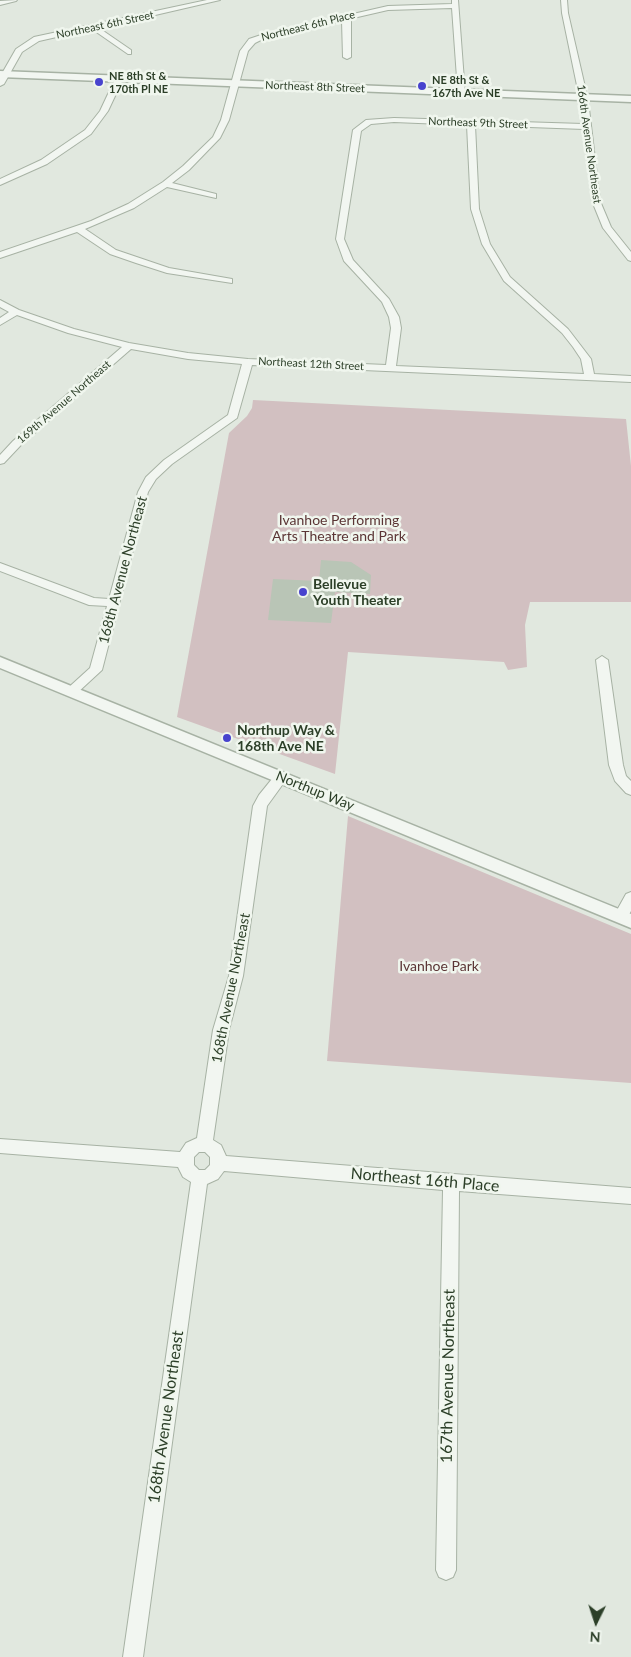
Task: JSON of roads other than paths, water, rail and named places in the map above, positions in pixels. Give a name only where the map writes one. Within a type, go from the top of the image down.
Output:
[{"type":"street","points":[[0,3],[14,0]]},
{"type":"street","name":"Northeast 6th Street","points":[[3,74],[24,46],[37,40],[217,0]]},
{"type":"street","name":"166th Avenue Northeast","points":[[564,0],[565,13],[584,97],[596,201],[607,228],[631,258]]},
{"type":"street","points":[[455,3],[462,92]]},
{"type":"street","name":"Northeast 6th Place","points":[[236,84],[244,52],[252,42],[261,37],[401,6],[455,3]]},
{"type":"street","points":[[343,18],[347,21],[347,57]]},
{"type":"street","points":[[94,27],[128,52]]},
{"type":"street","points":[[0,84],[3,74]]},
{"type":"street","name":"Northeast 8th Street","points":[[3,74],[631,99]]},
{"type":"street","points":[[0,182],[44,162],[88,132],[104,111],[119,79]]},
{"type":"street","points":[[0,256],[79,229],[130,206],[166,184],[186,168],[216,138],[225,120],[236,84]]},
{"type":"street","name":"Northeast 9th Street","points":[[391,368],[396,328],[394,318],[386,301],[355,269],[341,245],[340,239],[354,138],[357,130],[369,122],[394,120],[588,127]]},
{"type":"street","points":[[471,122],[475,209],[481,232],[496,263],[507,279],[565,331],[577,345],[586,358],[590,377]]},
{"type":"street","points":[[166,184],[213,196]]},
{"type":"street","points":[[79,229],[113,252],[167,270],[228,281]]},
{"type":"street","name":"Northeast 12th Street","points":[[0,303],[16,312],[71,330],[129,346],[188,356],[248,362],[631,379]]},
{"type":"street","points":[[0,322],[16,312]]},
{"type":"street","name":"169th Avenue Northeast","points":[[0,461],[17,443],[129,346]]},
{"type":"street","name":"168th Avenue Northeast","points":[[72,692],[96,670],[143,492],[151,477],[168,462],[233,416],[248,362]]},
{"type":"street","points":[[0,567],[92,602],[114,603]]},
{"type":"street","points":[[602,660],[616,764],[620,778],[631,790]]},
{"type":"street","name":"Northup Way","points":[[0,662],[626,919]]},
{"type":"street","name":"168th Avenue Northeast","points":[[204,1145],[222,1030],[236,976],[260,806],[281,777]]},
{"type":"street","points":[[626,919],[631,898]]},
{"type":"street","points":[[204,1145],[217,1153],[219,1163],[218,1167],[210,1175],[200,1177],[186,1169],[184,1160],[189,1151],[204,1145]]},
{"type":"street","points":[[0,1146],[184,1160]]},
{"type":"street","name":"Northeast 16th Place","points":[[219,1163],[631,1196]]},
{"type":"street","name":"168th Avenue Northeast","points":[[133,1657],[200,1177]]},
{"type":"street","name":"167th Avenue Northeast","points":[[446,1570],[451,1183]]},
{"type":"place","name":"NE 8th St & 170th Pl NE","points":[[99,82]]},
{"type":"place","name":"NE 8th St & 167th Ave NE","points":[[422,86]]},
{"type":"place","name":"Bellevue Youth Theater","points":[[303,592]]},
{"type":"place","name":"Northup Way & 168th Ave NE","points":[[227,738]]},
{"type":"park label","name":"Ivanhoe Performing Arts Theatre and Park","points":[[339,528]]},
{"type":"park label","name":"Ivanhoe Park","points":[[439,966]]}]
